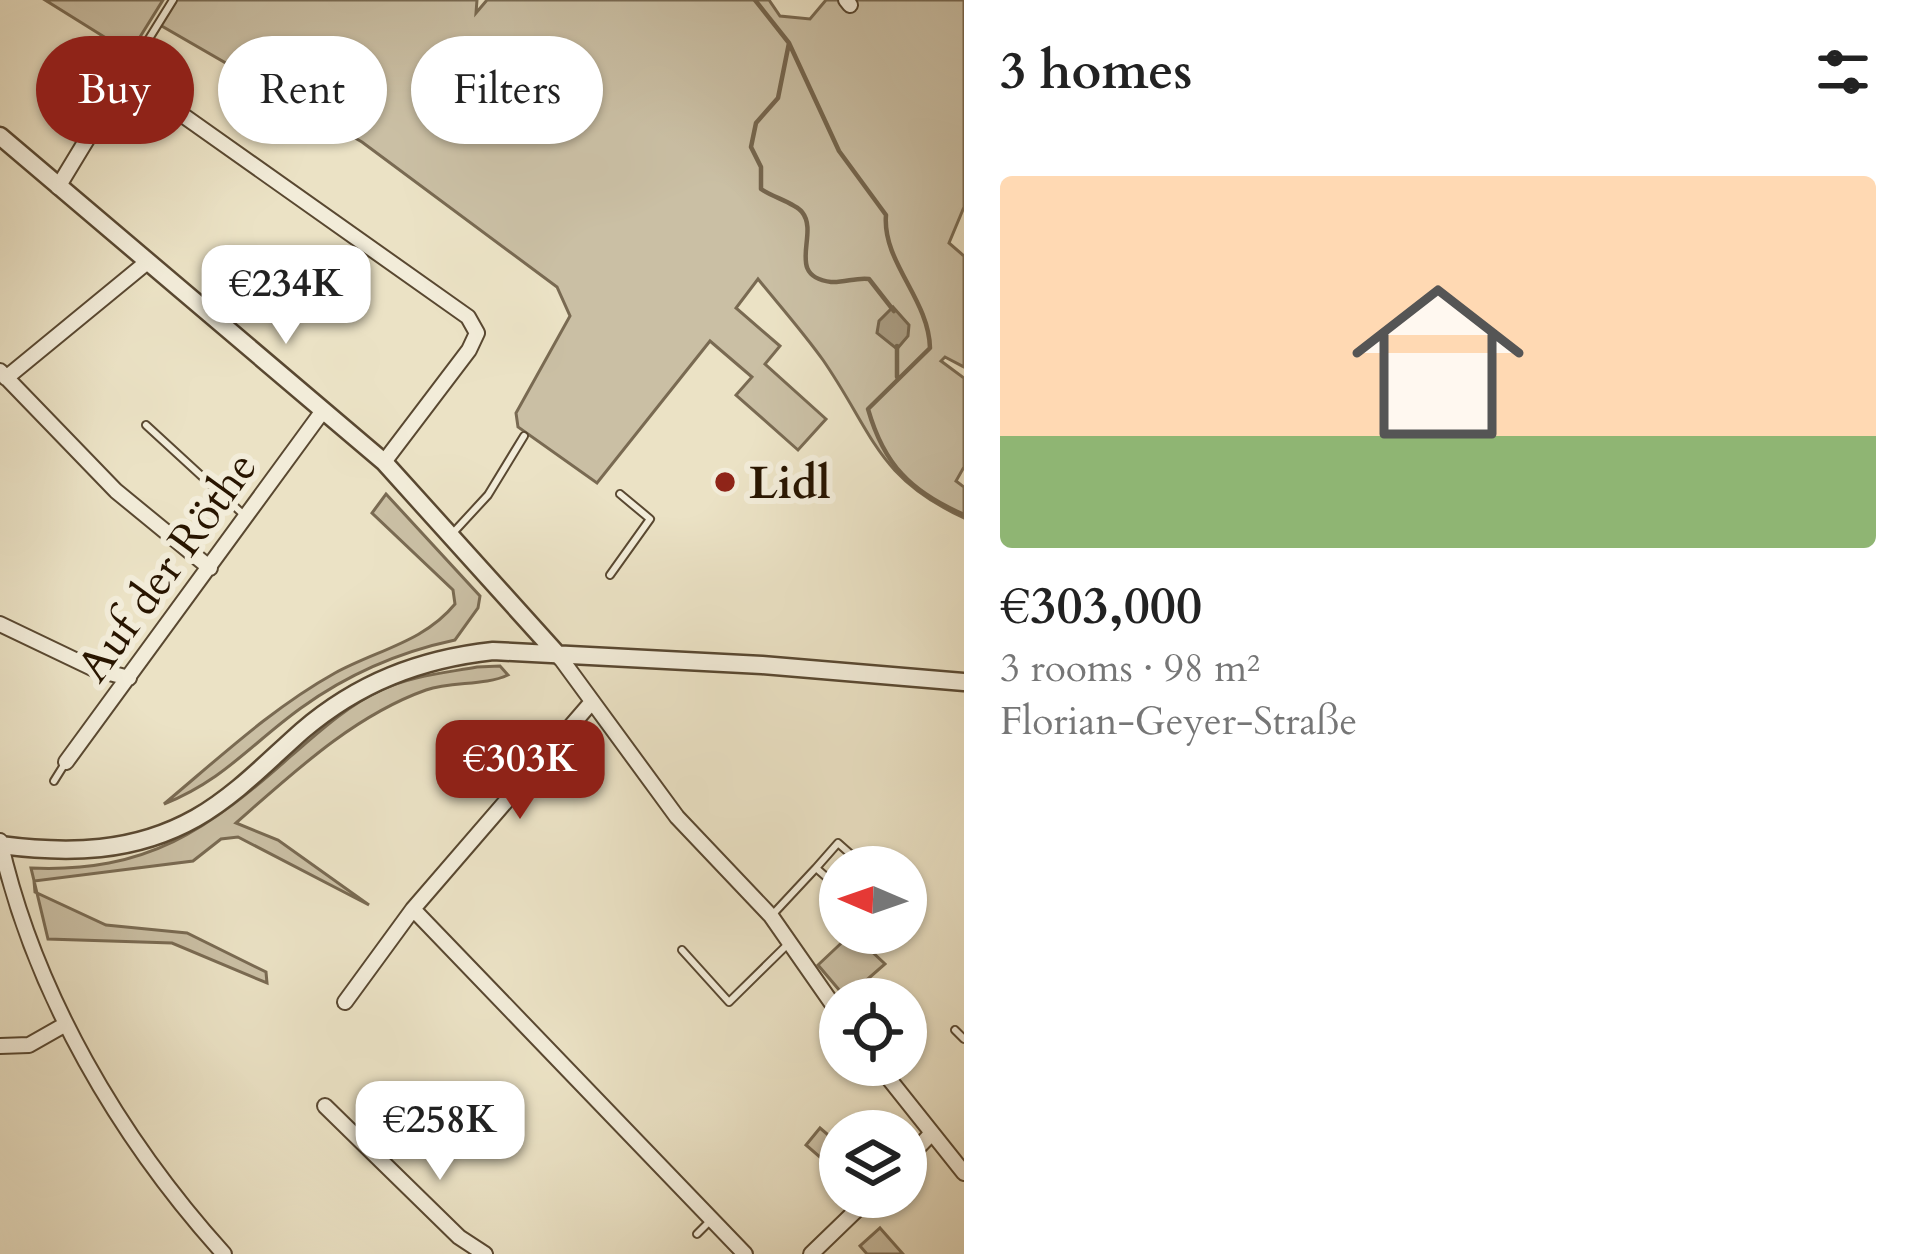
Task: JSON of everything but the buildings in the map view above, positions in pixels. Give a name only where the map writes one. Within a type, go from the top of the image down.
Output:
[{"type":"street","points":[[194,123],[468,317],[477,333],[384,463]]},
{"type":"street","points":[[0,136],[384,463],[452,533],[559,656],[677,817],[771,916],[819,986]]},
{"type":"street","points":[[58,187],[84,144]]},
{"type":"street","points":[[146,263],[3,375],[116,491],[210,568]]},
{"type":"street","name":"Auf der Röthe","points":[[66,762],[322,412]]},
{"type":"street","points":[[0,624],[94,669],[130,678]]},
{"type":"street","points":[[224,1254],[153,1166],[66,1024],[0,844],[68,852],[133,844],[194,819],[251,780],[313,722],[386,677],[454,655],[493,651],[762,664],[964,682]]},
{"type":"street","points":[[345,1002],[413,909],[590,704]]},
{"type":"street","points":[[413,909],[745,1254]]},
{"type":"street","points":[[0,1046],[29,1045],[66,1024]]},
{"type":"street","points":[[893,1086],[964,1173]]},
{"type":"street","points":[[325,1106],[459,1237],[485,1254]]},
{"type":"street","points":[[811,1254],[848,1218]]},
{"type":"lane","points":[[150,36],[173,0]]},
{"type":"lane","points":[[146,425],[246,517]]},
{"type":"lane","points":[[452,533],[488,495],[524,436]]},
{"type":"lane","points":[[610,575],[650,519],[620,494]]},
{"type":"lane","points":[[54,781],[66,762]]},
{"type":"lane","points":[[771,916],[819,865]]},
{"type":"lane","points":[[816,868],[819,871]]},
{"type":"lane","points":[[682,950],[729,1002],[788,944]]},
{"type":"lane","points":[[955,1030],[964,1039]]},
{"type":"lane","points":[[698,1234],[711,1220]]},
{"type":"shaded area","points":[[45,0],[163,0],[141,36],[103,36]]},
{"type":"shaded area","points":[[176,0],[477,0],[476,13],[487,0],[769,0],[780,16],[810,19],[826,0],[964,0],[964,207],[949,243],[964,256],[964,367],[945,357],[941,361],[964,378],[964,467],[956,481],[964,487],[964,518],[894,470],[823,360],[758,279],[736,308],[780,346],[765,364],[826,419],[798,450],[736,395],[752,377],[710,341],[597,483],[518,427],[516,413],[570,316],[557,287],[365,144],[387,144],[387,36],[218,36],[218,59],[194,45],[194,36],[179,36],[160,25]]},
{"type":"shaded area","points":[[893,307],[909,325],[908,336],[897,349],[877,333],[879,321]]},
{"type":"shaded area","points":[[386,494],[480,596],[478,608],[455,640],[394,658],[337,685],[221,773],[164,804],[289,702],[335,673],[429,628],[455,604],[453,590],[372,513]]},
{"type":"shaded area","points":[[500,666],[508,675],[446,685],[399,701],[325,748],[236,823],[278,840],[369,905],[238,837],[221,839],[193,861],[34,881],[31,868],[109,863],[173,842],[232,805],[333,720],[379,691],[415,678],[477,667]]},
{"type":"shaded area","points":[[37,893],[106,925],[187,933],[266,972],[267,983],[172,943],[48,939]]},
{"type":"shaded area","points":[[830,954],[874,954],[885,964],[869,978],[829,978],[818,965]]},
{"type":"shaded area","points":[[819,1129],[819,1156],[806,1145]]},
{"type":"shaded area","points":[[880,1228],[903,1254],[867,1254],[860,1246]]},
{"type":"waterway","points":[[755,0],[789,43],[839,151],[886,215],[891,249],[928,330],[930,348],[868,409],[875,429],[902,474],[929,497],[964,515]]},
{"type":"waterway","points":[[789,43],[778,98],[756,123],[751,147],[761,167],[761,189],[802,212],[808,231],[809,272],[831,282],[869,279],[894,311]]},
{"type":"waterway","points":[[897,346],[897,377]]},
{"type":"place","name":"Lidl","points":[[725,482]]}]
